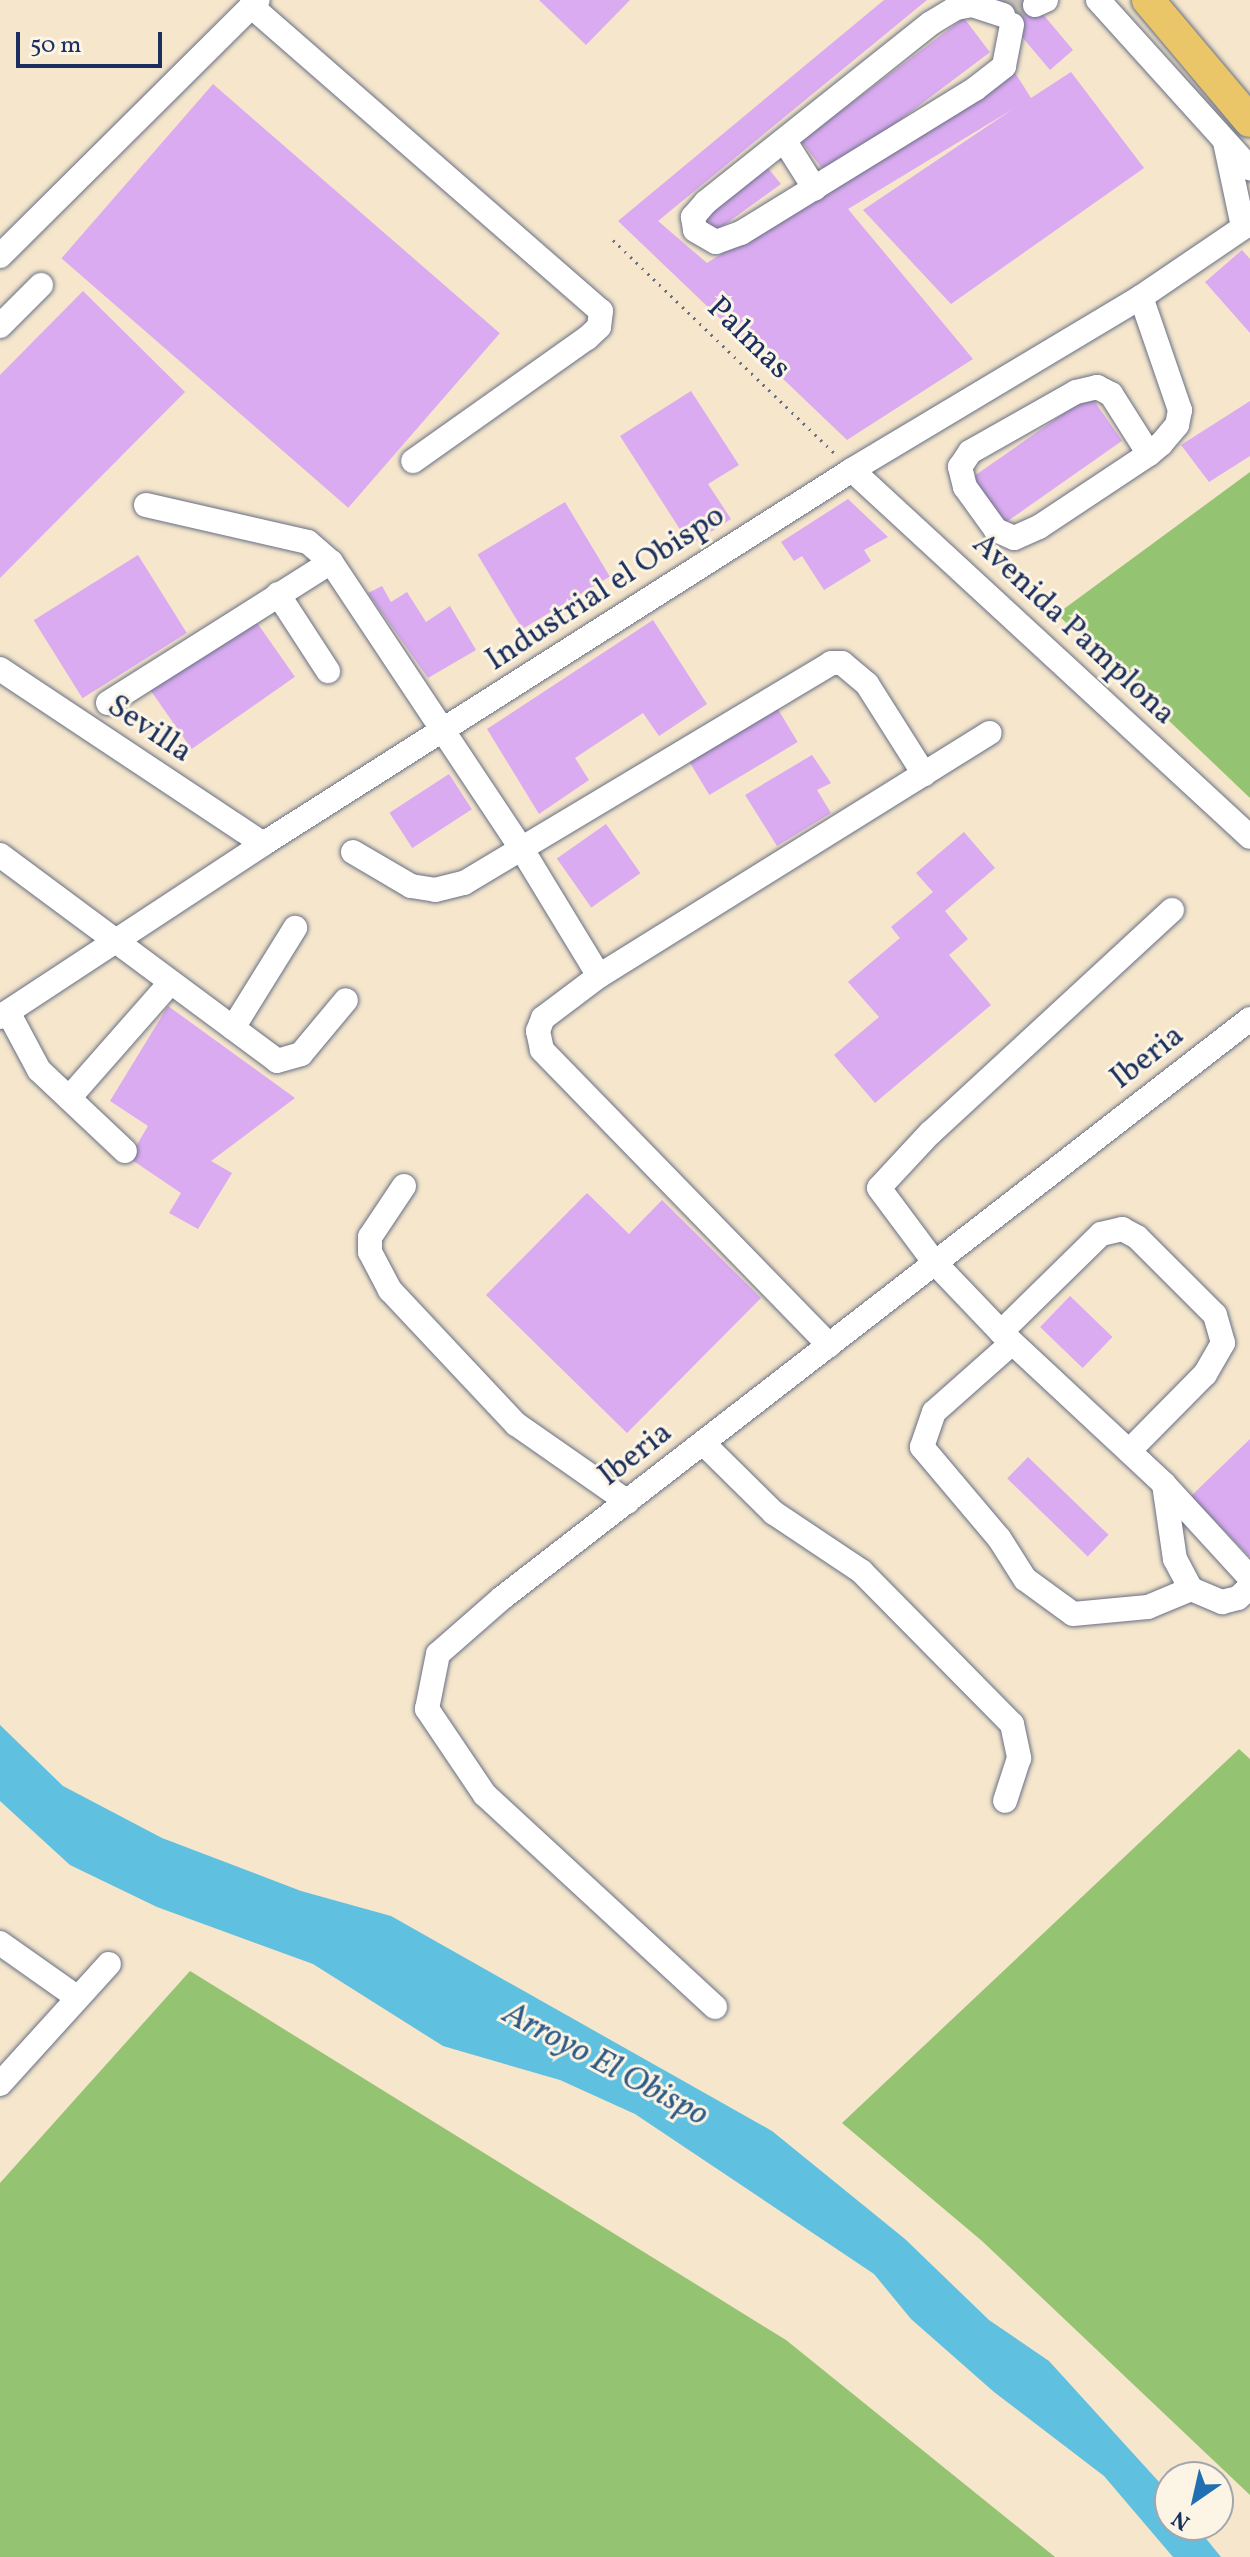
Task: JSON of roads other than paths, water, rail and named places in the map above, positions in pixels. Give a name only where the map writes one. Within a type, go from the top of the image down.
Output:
[{"type":"main road","points":[[1148,0],[1250,121]]},
{"type":"street","points":[[1098,0],[1250,168]]},
{"type":"street","points":[[0,256],[254,3],[601,311],[599,327],[587,338],[413,461]]},
{"type":"street","points":[[981,5],[1007,20],[1008,56],[995,75],[815,189],[726,240],[708,240],[695,230],[696,211],[786,143],[949,11],[981,5]]},
{"type":"street","points":[[1225,142],[1246,225]]},
{"type":"street","points":[[786,143],[815,189]]},
{"type":"street","name":"Industrial el Obispo","points":[[4,1014],[263,844],[852,470],[1141,297],[1246,225]]},
{"type":"street","points":[[0,326],[41,285]]},
{"type":"street","points":[[1141,297],[1180,410],[1172,432],[1149,454],[1039,527],[1014,538],[996,530],[965,487],[960,467],[970,452],[1076,392],[1097,387],[1111,394],[1149,454]]},
{"type":"street","name":"Avenida Pamplona","points":[[852,470],[1250,837]]},
{"type":"street","points":[[146,505],[308,542],[331,562],[523,851],[599,976]]},
{"type":"street","points":[[108,703],[331,562]]},
{"type":"street","points":[[278,594],[328,671]]},
{"type":"street","points":[[353,852],[399,881],[435,890],[464,883],[523,851],[831,663],[842,663],[867,684],[924,774]]},
{"type":"street","name":"Sevilla","points":[[0,669],[263,844]]},
{"type":"street","points":[[829,1345],[542,1050],[538,1031],[543,1018],[599,976],[989,733]]},
{"type":"street","points":[[0,855],[118,939],[169,984],[271,1058],[292,1059],[311,1044],[346,1000]]},
{"type":"street","points":[[1172,910],[883,1180],[879,1188],[935,1263],[1006,1338],[1164,1484],[1250,1578]]},
{"type":"street","points":[[233,1028],[295,928]]},
{"type":"street","points":[[69,1098],[169,984]]},
{"type":"street","points":[[4,1014],[33,1061],[125,1151]]},
{"type":"street","name":"Iberia","points":[[715,2007],[485,1795],[427,1709],[438,1654],[703,1443],[1250,1019]]},
{"type":"street","points":[[404,1186],[370,1237],[370,1252],[390,1290],[516,1424],[628,1502]]},
{"type":"street","points":[[1129,1451],[1205,1374],[1223,1343],[1215,1315],[1137,1237],[1122,1229],[1101,1234],[934,1412],[922,1447],[999,1538],[1025,1579],[1073,1614],[1148,1607],[1191,1589]]},
{"type":"street","points":[[703,1443],[774,1513],[873,1581],[1012,1724],[1019,1758],[1005,1801]]},
{"type":"street","points":[[1164,1484],[1175,1559],[1191,1589],[1222,1602],[1238,1598],[1250,1587]]},
{"type":"street","points":[[0,1943],[78,1998]]},
{"type":"street","points":[[0,2084],[109,1964]]},
{"type":"water","name":"Arroyo El Obispo","points":[[0,1725],[63,1786],[162,1838],[301,1891],[391,1916],[772,2131],[905,2239],[989,2320],[1049,2361],[1154,2476],[1154,2535],[1104,2476],[994,2392],[911,2319],[874,2274],[635,2114],[560,2080],[443,2046],[313,1964],[157,1907],[70,1865],[0,1801]]},
{"type":"water","points":[[1159,2541],[1208,2541],[1221,2557],[1173,2557]]},
{"type":"tunnel","points":[[1003,15],[1025,0]]}]
